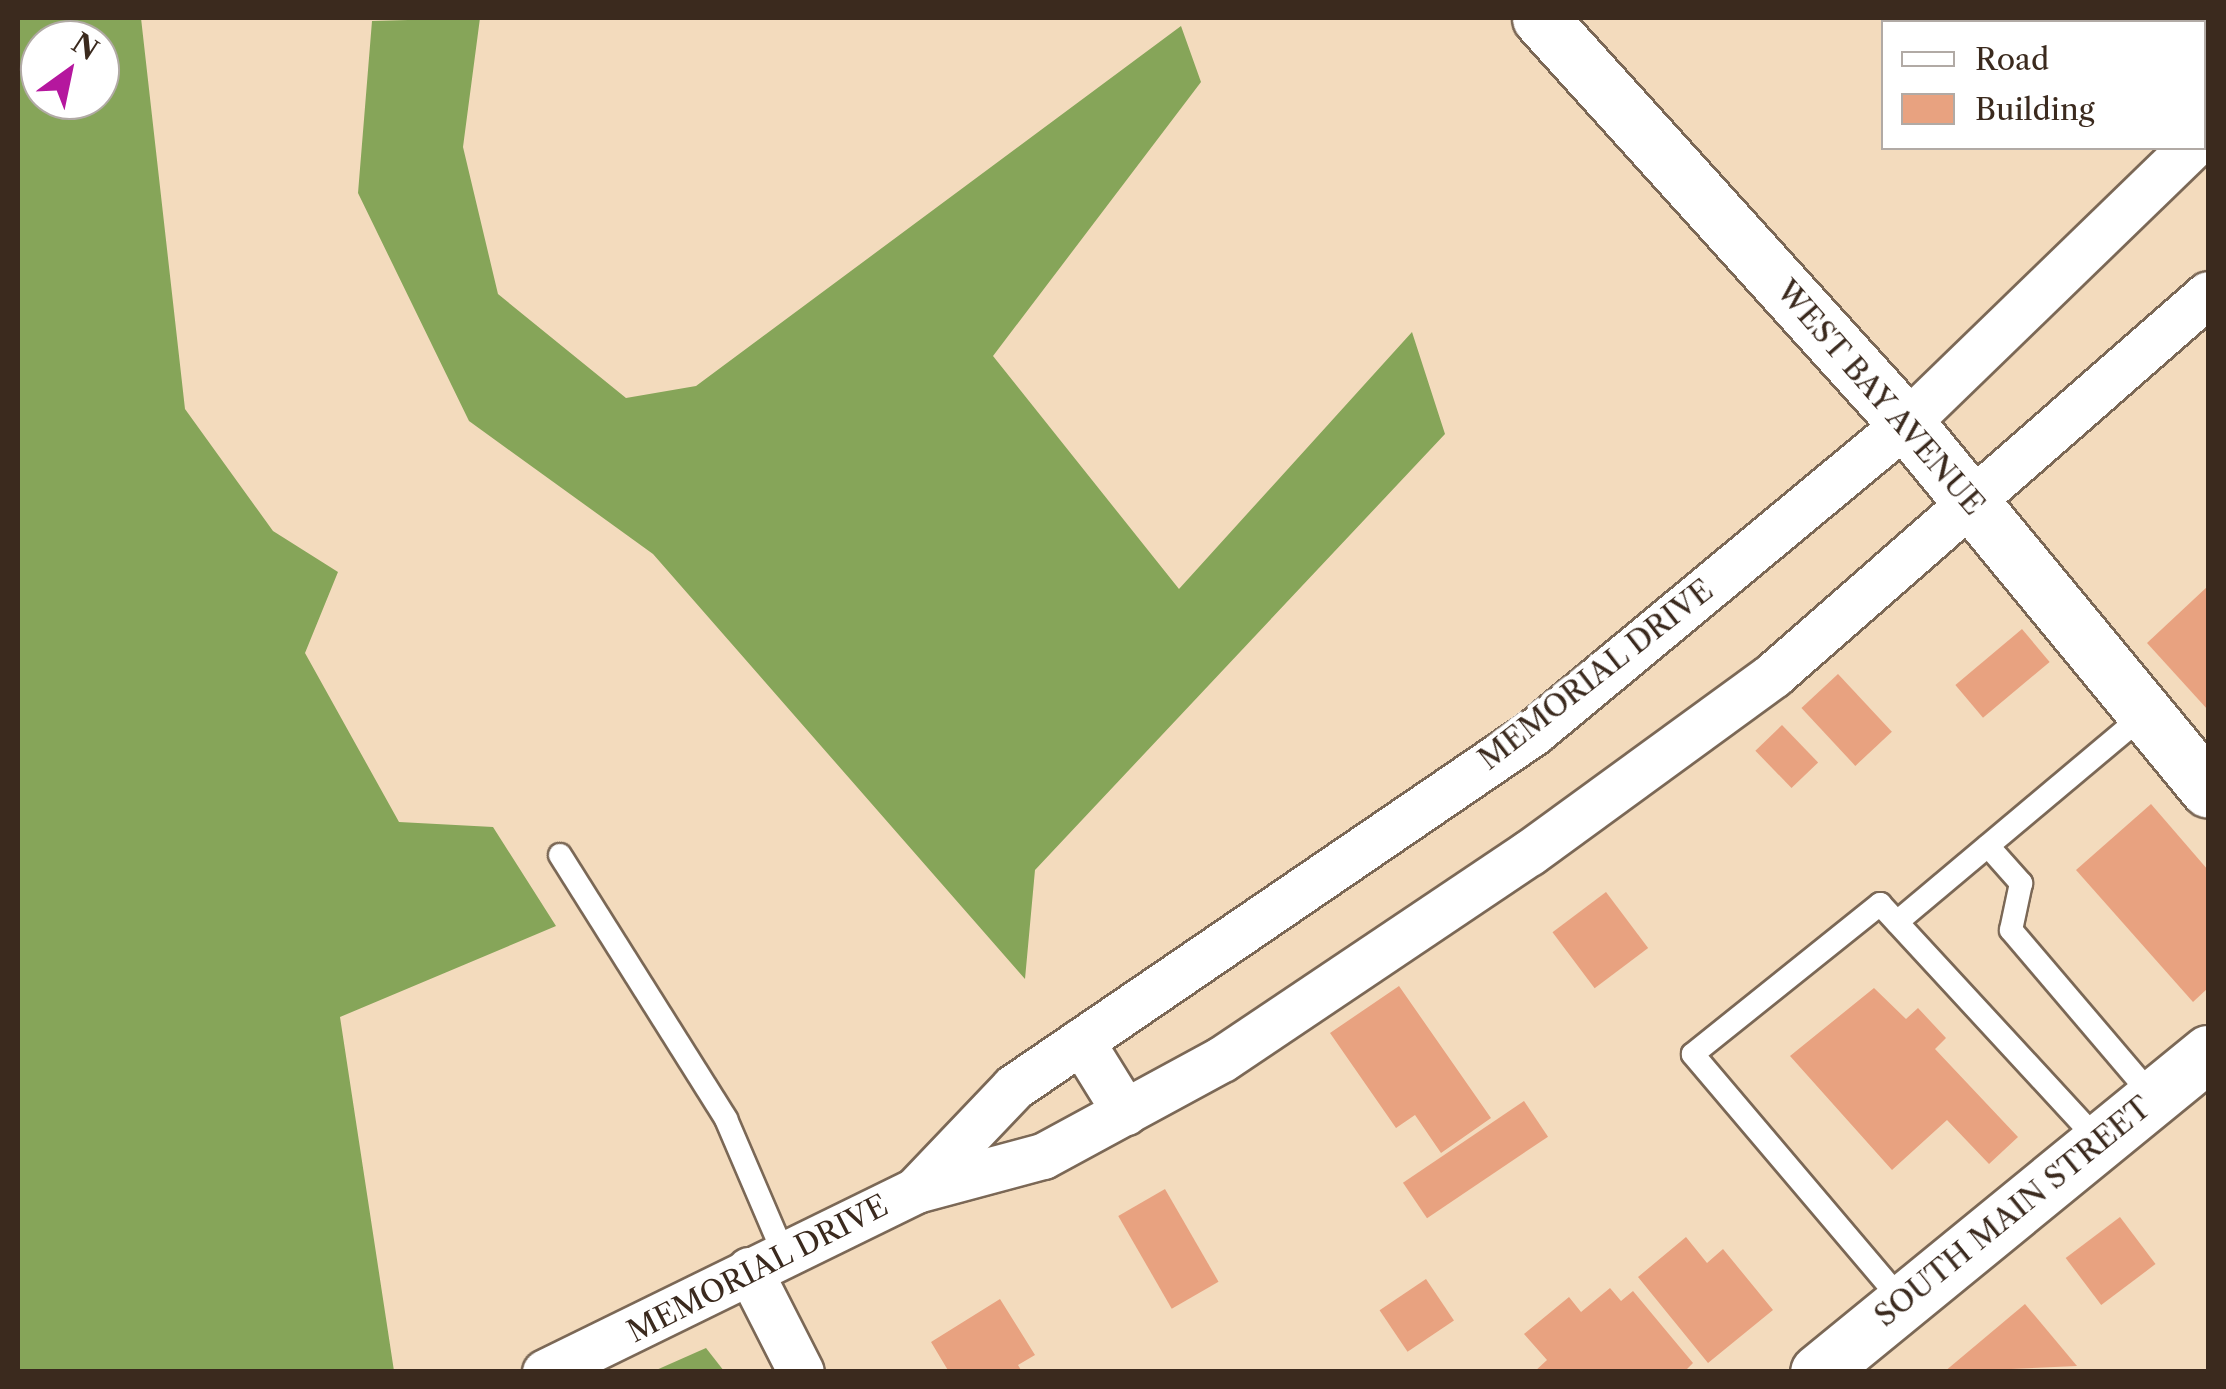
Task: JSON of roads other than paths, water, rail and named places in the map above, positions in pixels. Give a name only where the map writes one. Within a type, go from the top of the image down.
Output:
[{"type":"main road","name":"WEST BAY AVENUE","points":[[1540,18],[1906,423],[2208,789]]},
{"type":"main road","name":"SOUTH MAIN STREET","points":[[1836,1366],[1904,1302],[2208,1053]]},
{"type":"street","name":"MEMORIAL DRIVE","points":[[916,1190],[974,1123],[1081,1041],[1534,732],[1906,423],[2188,150]]},
{"type":"street","name":"MEMORIAL DRIVE","points":[[545,1372],[916,1190],[1043,1156],[1222,1059],[1529,854],[1774,675],[2208,294]]},
{"type":"street","points":[[1081,1041],[1125,1112]]},
{"type":"street","points":[[766,1262],[800,1372]]},
{"type":"lane","points":[[1897,922],[2146,713]]},
{"type":"lane","points":[[1988,846],[2021,883],[2011,930],[2154,1098]]},
{"type":"lane","points":[[560,855],[726,1119],[766,1262]]},
{"type":"lane","points":[[1904,1302],[1692,1054],[1880,904],[2100,1142]]}]
